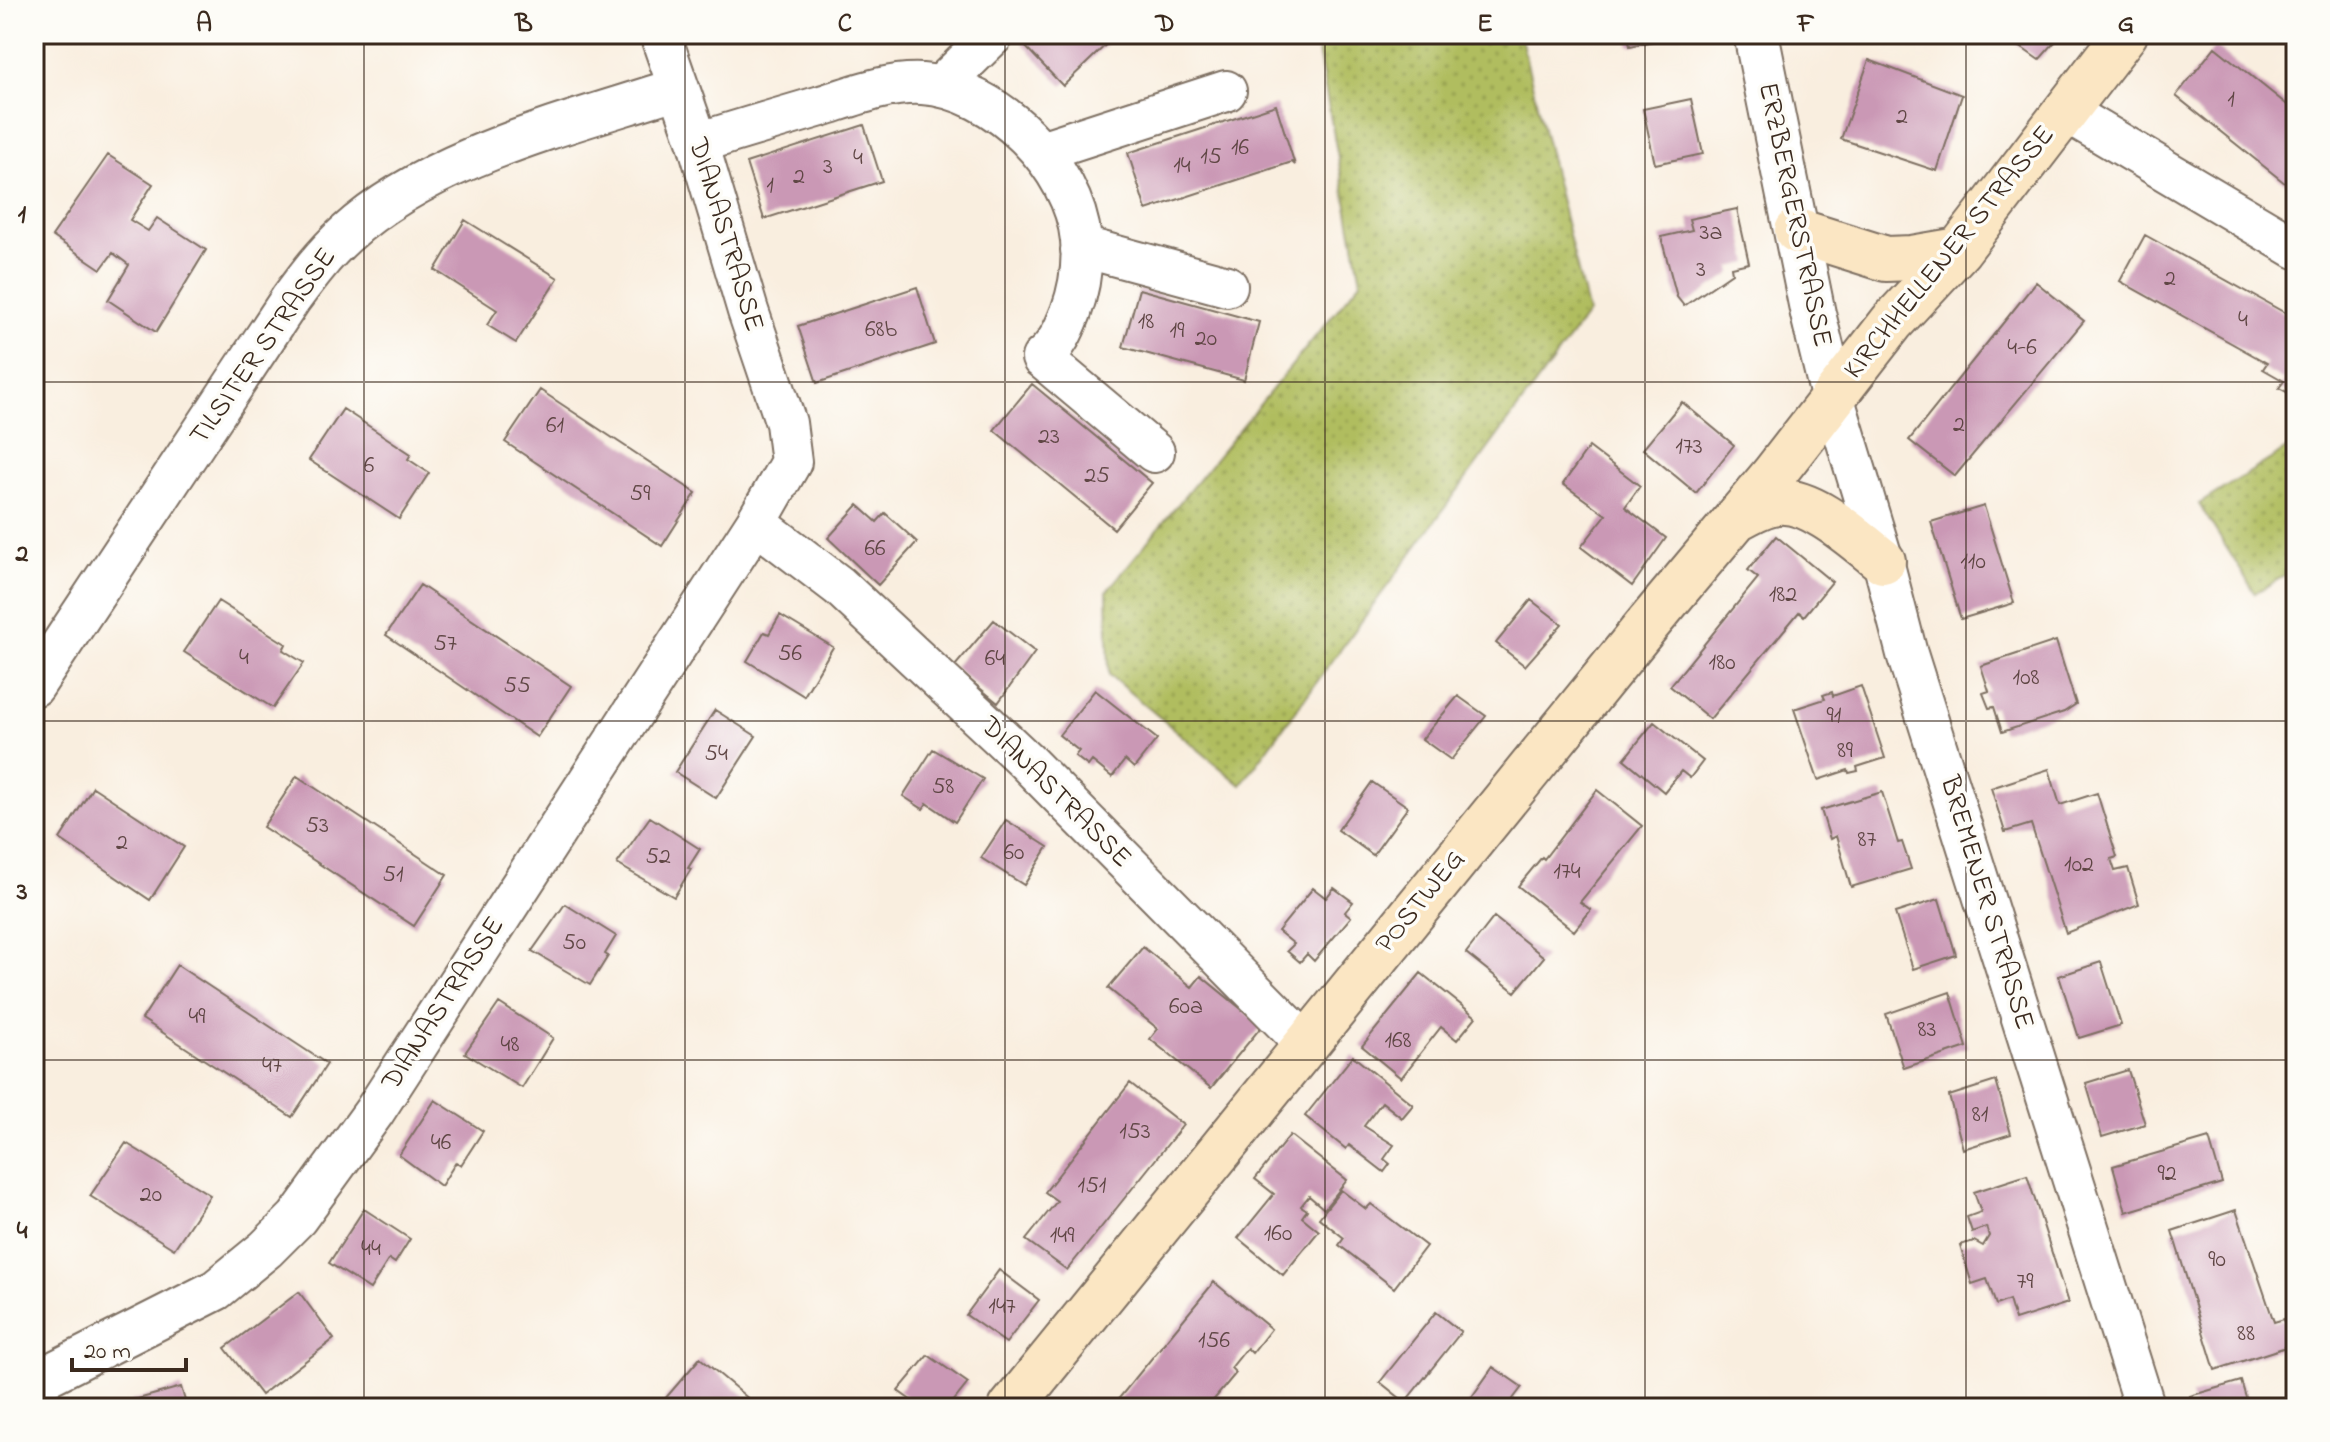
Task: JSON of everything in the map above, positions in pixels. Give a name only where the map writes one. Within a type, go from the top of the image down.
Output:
[{"type":"main road","name":"KIRCHHELLENER STRASSE","points":[[1833,396],[1892,322],[1959,250],[2125,34]]},
{"type":"main road","points":[[1797,231],[1886,259],[1959,250]]},
{"type":"main road","name":"POSTWEG","points":[[1011,1408],[1737,518],[1833,396]]},
{"type":"main road","points":[[1737,518],[1779,501],[1802,505],[1883,561]]},
{"type":"street","name":"DIANASTRASSE","points":[[37,1385],[216,1290],[266,1249],[297,1218],[374,1112],[756,523],[791,462],[786,423],[748,311],[698,143],[660,34]]},
{"type":"street","points":[[941,86],[994,34]]},
{"type":"street","name":"ERZBERGERSTRASSE","points":[[1756,34],[1813,314],[1833,396]]},
{"type":"street","points":[[698,143],[864,93],[902,85],[941,86],[971,97],[1000,114],[1041,151],[1056,171],[1069,196],[1081,238],[1074,303],[1053,349],[1042,358],[1154,452]]},
{"type":"street","name":"TILSITER STRASSE","points":[[34,686],[290,300],[346,233],[421,183],[476,155],[678,88]]},
{"type":"street","points":[[1041,151],[1226,91]]},
{"type":"street","points":[[2065,111],[2296,248]]},
{"type":"street","points":[[1081,250],[1098,251],[1227,286]]},
{"type":"street","name":"BREMENER STRASSE","points":[[1833,396],[1883,561],[1907,654],[2145,1408]]},
{"type":"street","name":"DIANASTRASSE","points":[[756,523],[839,586],[1024,759],[1306,1044]]},
{"type":"green space","points":[[1315,34],[1520,34],[1588,313],[1241,785],[1109,675],[1107,591],[1361,281]]},
{"type":"green space","points":[[2296,443],[2296,569],[2255,593],[2199,504]]},
{"type":"building","points":[[1031,34],[1117,34],[1063,86],[1022,43]]},
{"type":"building","points":[[1628,34],[1681,34],[1681,35],[1630,46]]},
{"type":"building","points":[[2002,34],[2062,34],[2039,60]]},
{"type":"building","points":[[2215,47],[2296,112],[2296,192],[2176,96]]},
{"type":"building","points":[[1869,60],[1962,95],[1937,171],[1841,139]]},
{"type":"building","points":[[1691,99],[1703,154],[1655,164],[1643,109]]},
{"type":"building","points":[[1276,105],[1295,165],[1292,162],[1146,210],[1128,153]]},
{"type":"building","points":[[864,125],[882,181],[764,219],[746,163]]},
{"type":"building","points":[[108,155],[153,184],[130,220],[148,231],[157,218],[206,250],[156,332],[108,300],[129,265],[113,253],[101,269],[52,236]]},
{"type":"building","points":[[1737,209],[1749,263],[1731,267],[1732,273],[1684,306],[1677,297],[1661,237],[1692,230],[1689,219]]},
{"type":"building","points":[[465,220],[558,278],[516,343],[487,325],[497,310],[435,270]]},
{"type":"building","points":[[2145,235],[2296,319],[2296,397],[2279,388],[2284,381],[2263,369],[2267,363],[2120,281]]},
{"type":"building","points":[[2036,282],[2084,321],[1955,476],[1909,440]]},
{"type":"building","points":[[917,287],[935,344],[817,383],[798,326]]},
{"type":"building","points":[[1139,289],[1259,322],[1244,380],[1123,347]]},
{"type":"building","points":[[1032,384],[1152,483],[1114,529],[994,430]]},
{"type":"building","points":[[540,390],[696,493],[662,546],[505,442]]},
{"type":"building","points":[[1682,402],[1734,445],[1696,493],[1643,449]]},
{"type":"building","points":[[343,409],[411,454],[408,459],[429,473],[399,519],[309,460]]},
{"type":"building","points":[[1589,447],[1640,486],[1625,507],[1666,538],[1632,586],[1581,547],[1606,515],[1563,484]]},
{"type":"building","points":[[858,505],[877,522],[885,513],[917,542],[878,585],[828,538]]},
{"type":"building","points":[[1984,506],[2014,603],[1961,619],[1931,522]]},
{"type":"building","points":[[1776,536],[1832,582],[1804,616],[1799,612],[1710,719],[1670,686],[1758,578],[1748,570]]},
{"type":"building","points":[[420,585],[571,686],[537,737],[386,635]]},
{"type":"building","points":[[1531,600],[1562,624],[1525,666],[1496,643]]},
{"type":"building","points":[[218,601],[286,644],[283,650],[304,663],[273,708],[184,652]]},
{"type":"building","points":[[780,615],[833,647],[804,696],[747,661],[764,632],[769,634]]},
{"type":"building","points":[[994,620],[1035,652],[998,703],[954,667]]},
{"type":"building","points":[[2056,641],[2076,704],[2064,712],[2002,732],[1994,707],[1989,708],[1983,693],[1989,691],[1981,666]]},
{"type":"building","points":[[1861,686],[1885,758],[1857,767],[1858,771],[1849,773],[1848,770],[1818,780],[1794,709],[1825,699],[1823,695],[1832,692],[1833,696]]},
{"type":"building","points":[[1095,690],[1157,739],[1134,768],[1125,760],[1112,777],[1092,761],[1088,766],[1075,756],[1079,751],[1059,735]]},
{"type":"building","points":[[1458,696],[1486,716],[1451,760],[1422,739]]},
{"type":"building","points":[[715,710],[756,736],[716,798],[675,772]]},
{"type":"building","points":[[1654,722],[1703,761],[1690,778],[1681,771],[1664,792],[1624,759]]},
{"type":"building","points":[[933,749],[983,779],[955,822],[927,803],[923,809],[903,796]]},
{"type":"building","points":[[2049,769],[2060,805],[2097,793],[2117,857],[2111,859],[2115,871],[2128,868],[2139,904],[2066,933],[2031,824],[2005,832],[1991,788]]},
{"type":"building","points":[[297,776],[447,875],[414,926],[263,827]]},
{"type":"building","points":[[1372,782],[1408,807],[1373,855],[1338,830]]},
{"type":"building","points":[[93,787],[184,847],[150,900],[60,839]]},
{"type":"building","points":[[1597,790],[1642,826],[1580,902],[1591,910],[1574,931],[1518,886],[1542,857],[1544,859]]},
{"type":"building","points":[[1882,792],[1898,843],[1902,842],[1911,869],[1851,887],[1836,836],[1830,839],[1821,810]]},
{"type":"building","points":[[650,817],[700,849],[674,897],[617,864]]},
{"type":"building","points":[[1006,820],[1048,847],[1024,885],[981,858]]},
{"type":"building","points":[[1313,888],[1326,898],[1334,888],[1353,902],[1345,912],[1351,917],[1314,961],[1307,954],[1300,962],[1287,951],[1294,944],[1278,931]]},
{"type":"building","points":[[1939,899],[1956,955],[1913,969],[1895,913]]},
{"type":"building","points":[[565,904],[616,936],[590,985],[532,951]]},
{"type":"building","points":[[1494,917],[1544,957],[1515,992],[1466,953]]},
{"type":"building","points":[[1143,947],[1192,987],[1201,976],[1262,1026],[1211,1088],[1150,1039],[1158,1029],[1108,988]]},
{"type":"building","points":[[2101,962],[2121,1025],[2079,1038],[2059,976]]},
{"type":"building","points":[[177,965],[327,1064],[292,1117],[142,1019]]},
{"type":"building","points":[[1421,973],[1476,1017],[1457,1040],[1441,1027],[1401,1078],[1362,1046]]},
{"type":"building","points":[[1950,992],[1967,1047],[1904,1068],[1886,1014]]},
{"type":"building","points":[[499,1003],[553,1038],[522,1088],[465,1053]]},
{"type":"building","points":[[1353,1056],[1413,1105],[1402,1118],[1382,1102],[1364,1126],[1394,1145],[1384,1159],[1390,1164],[1384,1172],[1349,1145],[1346,1149],[1305,1116]]},
{"type":"building","points":[[2128,1070],[2145,1124],[2102,1137],[2086,1083]]},
{"type":"building","points":[[1996,1081],[2011,1134],[1963,1149],[1949,1096]]},
{"type":"building","points":[[1130,1083],[1183,1125],[1067,1270],[1026,1240],[1057,1201],[1045,1192]]},
{"type":"building","points":[[435,1100],[483,1131],[461,1165],[456,1162],[441,1186],[399,1155]]},
{"type":"building","points":[[1290,1135],[1347,1180],[1324,1209],[1309,1196],[1301,1206],[1307,1210],[1302,1217],[1319,1231],[1283,1275],[1238,1238],[1274,1194],[1255,1179]]},
{"type":"building","points":[[2209,1138],[2222,1183],[2126,1212],[2113,1166]]},
{"type":"building","points":[[126,1143],[210,1195],[174,1249],[90,1196]]},
{"type":"building","points":[[2027,1175],[2068,1303],[2015,1320],[2009,1300],[1996,1305],[1987,1279],[1972,1284],[1960,1245],[1974,1241],[1983,1246],[1989,1236],[1986,1227],[1972,1232],[1967,1217],[1981,1212],[1974,1192]]},
{"type":"building","points":[[1341,1190],[1366,1209],[1371,1204],[1426,1246],[1394,1288],[1339,1245],[1344,1238],[1319,1218]]},
{"type":"building","points":[[364,1209],[410,1239],[395,1263],[389,1259],[370,1289],[329,1263]]},
{"type":"building","points":[[2236,1210],[2274,1322],[2284,1319],[2292,1345],[2215,1370],[2172,1231]]},
{"type":"building","points":[[999,1270],[1039,1300],[1006,1343],[966,1315]]},
{"type":"building","points":[[1214,1282],[1271,1329],[1252,1353],[1247,1348],[1231,1368],[1236,1373],[1207,1408],[1111,1408]]},
{"type":"building","points":[[299,1292],[334,1339],[261,1395],[225,1348]]},
{"type":"building","points":[[1436,1312],[1461,1332],[1405,1402],[1380,1382]]},
{"type":"building","points":[[928,1355],[968,1383],[948,1408],[922,1408],[898,1391]]},
{"type":"building","points":[[700,1358],[756,1405],[753,1408],[673,1408],[664,1400]]},
{"type":"building","points":[[1493,1367],[1522,1387],[1506,1408],[1464,1408]]},
{"type":"building","points":[[2241,1381],[2249,1408],[2193,1408],[2190,1396]]},
{"type":"building","points":[[181,1387],[187,1408],[133,1408],[131,1401]]}]
